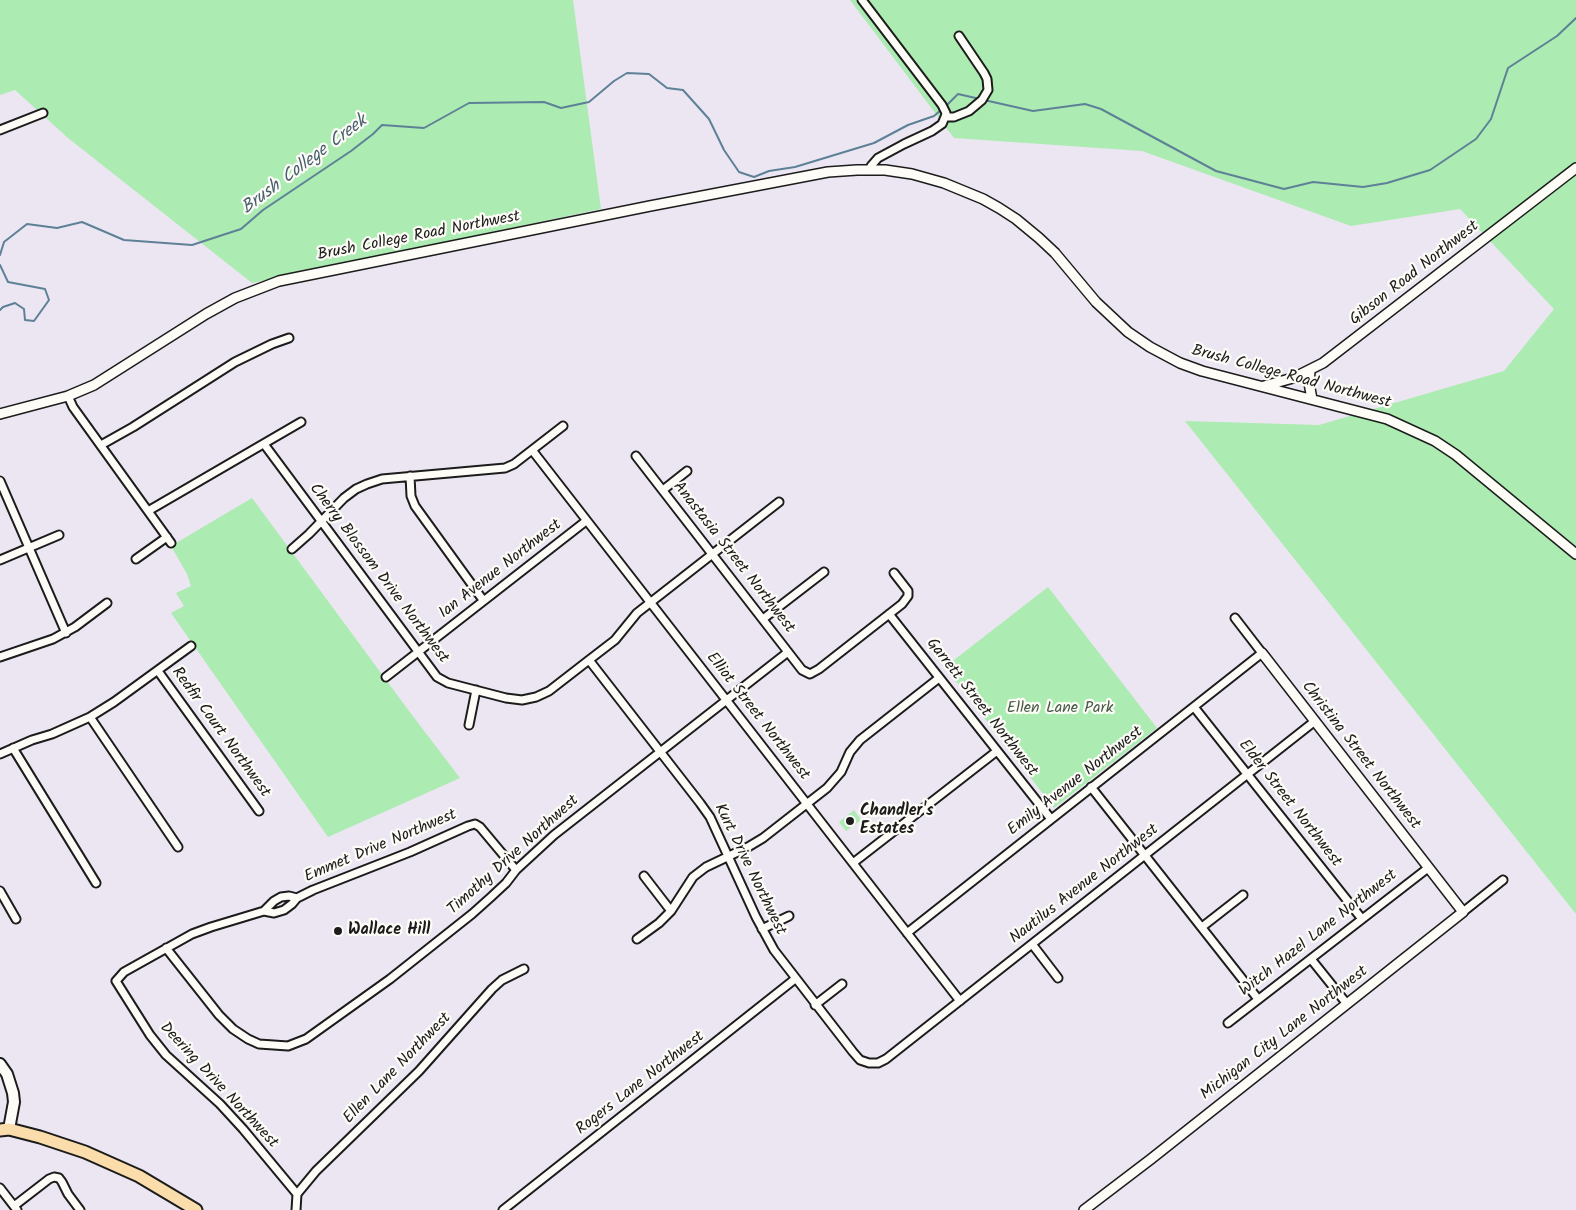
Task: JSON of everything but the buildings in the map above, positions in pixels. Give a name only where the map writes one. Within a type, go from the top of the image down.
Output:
[{"type":"main road","points":[[0,1064],[7,1074],[14,1102],[3,1127],[65,1144],[110,1162],[163,1189],[196,1210]]},
{"type":"street","points":[[862,0],[946,113],[942,124],[878,158],[871,166],[871,170]]},
{"type":"street","points":[[946,117],[954,117],[969,111],[982,100],[988,90],[987,79],[959,36]]},
{"type":"street","points":[[0,130],[43,113]]},
{"type":"street","name":"Gibson Road Northwest","points":[[1262,386],[1277,383],[1310,371],[1343,349],[1576,168]]},
{"type":"street","name":"Brush College Road Northwest","points":[[0,414],[68,396],[107,377],[206,314],[235,298],[279,281],[817,174],[871,170],[912,174],[944,183],[983,199],[999,208],[1016,219],[1055,253],[1116,323],[1139,341],[1180,363],[1202,372],[1387,419],[1435,441],[1456,455],[1576,554]]},
{"type":"street","points":[[101,445],[236,362],[289,338]]},
{"type":"street","points":[[1310,371],[1309,383],[1312,399]]},
{"type":"street","points":[[68,396],[73,407],[169,540],[136,559]]},
{"type":"street","points":[[148,512],[301,422]]},
{"type":"street","points":[[292,549],[344,498],[356,489],[382,479],[505,468],[563,426]]},
{"type":"street","name":"Cherry Blossom Drive Northwest","points":[[264,444],[437,677],[448,683],[506,698],[522,700],[536,697],[549,691],[614,640],[637,613],[650,602],[779,502]]},
{"type":"street","name":"Elliot Street Northwest","points":[[532,450],[960,1001]]},
{"type":"street","name":"Anastasia Street Northwest","points":[[636,456],[802,670],[810,674],[819,669],[889,614]]},
{"type":"street","points":[[663,490],[687,471]]},
{"type":"street","points":[[410,476],[411,496],[414,506],[483,600]]},
{"type":"street","points":[[0,482],[66,633]]},
{"type":"street","name":"Ian Avenue Northwest","points":[[386,677],[586,521]]},
{"type":"street","points":[[0,560],[60,535]]},
{"type":"street","points":[[763,619],[824,572]]},
{"type":"street","points":[[889,614],[902,604],[908,596],[906,588],[894,573]]},
{"type":"street","points":[[0,657],[40,645],[66,633],[107,603]]},
{"type":"street","name":"Garrett Street Northwest","points":[[889,614],[1051,819]]},
{"type":"street","name":"Christina Street Northwest","points":[[1235,618],[1462,912]]},
{"type":"street","points":[[0,754],[90,717],[191,646]]},
{"type":"street","name":"Timothy Drive Northwest","points":[[166,948],[219,1015],[233,1029],[248,1039],[260,1044],[288,1046],[306,1039],[390,980],[492,897],[516,870],[554,835],[788,652]]},
{"type":"street","name":"Emily Avenue Northwest","points":[[907,933],[1262,653]]},
{"type":"street","name":"Kurt Drive Northwest","points":[[589,660],[710,817],[762,929],[774,950],[815,1005],[860,1060],[869,1063]]},
{"type":"street","name":"Redfir Court Northwest","points":[[158,671],[259,810]]},
{"type":"street","points":[[637,939],[659,923],[671,911],[694,878],[706,867],[763,838],[836,780],[850,752],[860,740],[939,678]]},
{"type":"street","points":[[469,725],[476,690]]},
{"type":"street","name":"Elder Street Northwest","points":[[1194,707],[1362,919]]},
{"type":"street","points":[[90,717],[178,847]]},
{"type":"street","name":"Nautilus Avenue Northwest","points":[[869,1063],[878,1063],[886,1059],[1315,721]]},
{"type":"street","points":[[13,748],[96,883]]},
{"type":"street","points":[[853,863],[997,751]]},
{"type":"street","points":[[1092,787],[1258,1000]]},
{"type":"street","name":"Emmet Drive Northwest","points":[[264,910],[274,913],[284,910],[297,898],[331,882],[410,852],[450,833],[475,824],[480,827],[516,870]]},
{"type":"street","name":"Witch Hazel Lane Northwest","points":[[1228,1023],[1428,868]]},
{"type":"street","points":[[644,876],[671,911]]},
{"type":"street","name":"Michigan City Lane Northwest","points":[[1084,1210],[1503,880]]},
{"type":"street","points":[[0,891],[16,919]]},
{"type":"street","points":[[1202,927],[1243,895]]},
{"type":"street","name":"Emmet Drive Northwest","points":[[116,981],[124,972],[192,934],[264,910],[274,900],[281,897],[297,898]]},
{"type":"street","points":[[762,929],[790,916]]},
{"type":"street","points":[[1032,944],[1058,978]]},
{"type":"street","points":[[1311,958],[1347,1004]]},
{"type":"street","name":"Ellen Lane Northwest","points":[[297,1194],[316,1171],[419,1072],[492,989],[502,980],[524,969]]},
{"type":"street","name":"Rogers Lane Northwest","points":[[503,1210],[795,979]]},
{"type":"street","name":"Deering Drive Northwest","points":[[116,981],[146,1029],[166,1055],[198,1083],[244,1129],[297,1194]]},
{"type":"street","points":[[815,1005],[842,984]]},
{"type":"street","points":[[0,1188],[16,1208],[49,1178],[59,1178],[80,1210]]},
{"type":"street","points":[[296,1210],[297,1194]]},
{"type":"green space","points":[[0,0],[573,0],[601,209],[252,283],[68,138],[15,90],[0,95]]},
{"type":"green space","points":[[850,0],[1576,0],[1576,914],[1185,421],[1319,425],[1504,371],[1554,309],[1460,209],[1351,226],[1142,151],[954,138]]},
{"type":"green space","points":[[252,498],[460,778],[328,837],[171,613],[184,606],[176,593],[191,586],[187,574],[171,546]]},
{"type":"green space","name":"Ellen Lane Park","points":[[1048,587],[1157,728],[1054,808],[945,667]]},
{"type":"green space","name":"Chandler's Estates","points":[[854,810],[861,820],[846,831],[839,822]]},
{"type":"waterway","name":"Brush College Creek","points":[[984,100],[1033,111],[1085,104],[1101,109],[1216,171],[1284,189],[1313,182],[1363,187],[1387,183],[1430,170],[1476,139],[1491,119],[1508,68],[1557,36],[1576,18]]},
{"type":"waterway","name":"Brush College Creek","points":[[0,255],[4,242],[27,224],[57,228],[82,222],[124,240],[192,245],[241,229],[263,210],[351,151],[382,125],[424,128],[469,103],[544,102],[561,108],[589,102],[614,81],[627,73],[649,74],[667,88],[683,90],[709,119],[724,150],[739,172],[754,177],[769,171],[795,167],[874,143],[908,125],[934,116],[941,110]]},
{"type":"waterway","name":"Brush College Creek","points":[[945,107],[958,94],[980,99]]},
{"type":"waterway","name":"Brush College Creek","points":[[0,265],[8,282],[45,289],[49,300],[34,321],[25,320],[24,309],[15,303],[0,310]]},
{"type":"place","name":"Chandler's Estates","points":[[850,821]]},
{"type":"place","name":"Wallace Hill","points":[[338,931]]}]
